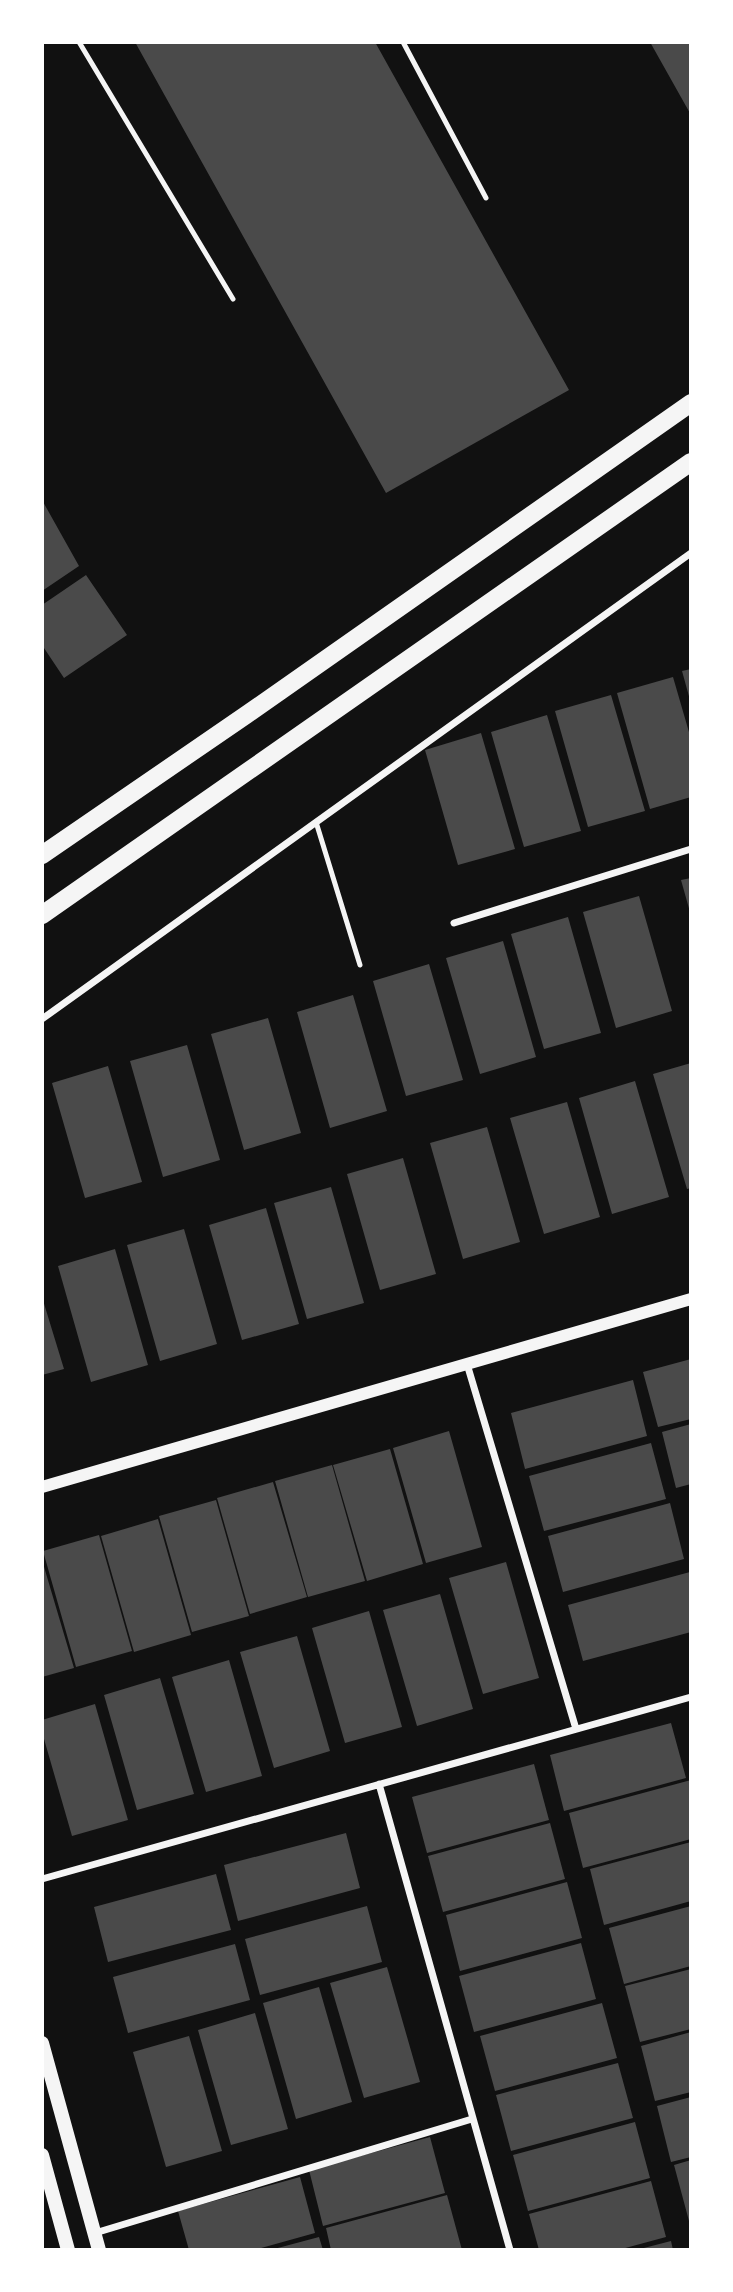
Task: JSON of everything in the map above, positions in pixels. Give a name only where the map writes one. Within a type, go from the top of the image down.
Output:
[{"type":"main road","points":[[42,855],[691,403]]},
{"type":"main road","points":[[42,915],[691,462]]},
{"type":"main road","points":[[42,2043],[99,2250]]},
{"type":"main road","points":[[42,2155],[68,2250]]},
{"type":"street","points":[[42,1018],[691,553]]},
{"type":"street","points":[[454,923],[691,849]]},
{"type":"street","points":[[42,1487],[691,1299]]},
{"type":"street","points":[[467,1364],[576,1729]]},
{"type":"street","points":[[42,1879],[691,1697]]},
{"type":"street","points":[[379,1784],[510,2250]]},
{"type":"street","points":[[94,2234],[472,2119]]},
{"type":"lane","points":[[79,42],[233,299]]},
{"type":"lane","points":[[403,42],[486,198]]},
{"type":"lane","points":[[316,822],[360,965]]},
{"type":"building","points":[[135,42],[375,42],[569,390],[386,493]]},
{"type":"building","points":[[650,42],[691,42],[691,115]]},
{"type":"building","points":[[42,500],[79,566],[42,591]]},
{"type":"building","points":[[86,575],[127,635],[64,678],[42,645],[42,605]]},
{"type":"building","points":[[691,669],[691,700],[690,700],[682,671]]},
{"type":"building","points":[[673,677],[691,739],[691,797],[650,809],[617,693]]},
{"type":"building","points":[[611,695],[645,811],[588,827],[555,711]]},
{"type":"building","points":[[547,715],[581,831],[524,847],[491,732]]},
{"type":"building","points":[[481,733],[515,849],[458,865],[425,750]]},
{"type":"building","points":[[691,878],[691,911],[690,912],[681,880]]},
{"type":"building","points":[[639,896],[672,1011],[616,1028],[583,912]]},
{"type":"building","points":[[568,917],[601,1033],[544,1049],[511,934]]},
{"type":"building","points":[[503,941],[536,1057],[480,1074],[446,958]]},
{"type":"building","points":[[429,964],[463,1080],[406,1096],[373,981]]},
{"type":"building","points":[[353,995],[387,1111],[330,1128],[297,1012]]},
{"type":"building","points":[[268,1018],[301,1133],[244,1150],[211,1034]]},
{"type":"building","points":[[187,1045],[220,1160],[163,1177],[130,1061]]},
{"type":"building","points":[[691,1063],[691,1188],[687,1189],[653,1074]]},
{"type":"building","points":[[108,1066],[142,1182],[85,1198],[52,1083]]},
{"type":"building","points":[[635,1081],[669,1197],[612,1214],[579,1098]]},
{"type":"building","points":[[567,1102],[600,1217],[544,1234],[510,1118]]},
{"type":"building","points":[[487,1127],[520,1242],[463,1259],[430,1143]]},
{"type":"building","points":[[403,1158],[436,1274],[380,1290],[347,1174]]},
{"type":"building","points":[[331,1187],[364,1303],[307,1319],[274,1203]]},
{"type":"building","points":[[266,1208],[299,1324],[242,1340],[209,1225]]},
{"type":"building","points":[[184,1229],[217,1344],[160,1361],[127,1245]]},
{"type":"building","points":[[115,1249],[148,1365],[91,1382],[58,1266]]},
{"type":"building","points":[[42,1297],[64,1369],[42,1375]]},
{"type":"building","points":[[691,1359],[691,1419],[658,1427],[643,1372]]},
{"type":"building","points":[[633,1380],[647,1436],[525,1469],[511,1413]]},
{"type":"building","points":[[691,1424],[691,1484],[676,1488],[662,1432]]},
{"type":"building","points":[[449,1431],[482,1547],[426,1563],[393,1448]]},
{"type":"building","points":[[651,1443],[666,1499],[544,1531],[529,1476]]},
{"type":"building","points":[[390,1449],[423,1564],[367,1581],[333,1465]]},
{"type":"building","points":[[332,1465],[365,1581],[308,1597],[275,1481]]},
{"type":"building","points":[[273,1482],[307,1597],[250,1614],[217,1498]]},
{"type":"building","points":[[216,1500],[249,1616],[192,1632],[159,1516]]},
{"type":"building","points":[[670,1503],[684,1559],[563,1592],[548,1536]]},
{"type":"building","points":[[158,1519],[191,1635],[134,1652],[101,1536]]},
{"type":"building","points":[[99,1535],[132,1651],[76,1667],[43,1551]]},
{"type":"building","points":[[42,1560],[74,1668],[42,1677]]},
{"type":"building","points":[[506,1562],[539,1678],[483,1694],[449,1578]]},
{"type":"building","points":[[690,1572],[691,1632],[583,1661],[568,1605]]},
{"type":"building","points":[[440,1594],[473,1709],[417,1726],[383,1610]]},
{"type":"building","points":[[369,1611],[402,1727],[345,1743],[312,1628]]},
{"type":"building","points":[[297,1636],[330,1751],[274,1768],[240,1652]]},
{"type":"building","points":[[229,1660],[262,1776],[206,1792],[172,1677]]},
{"type":"building","points":[[160,1678],[194,1794],[137,1810],[104,1695]]},
{"type":"building","points":[[95,1704],[128,1820],[72,1836],[42,1732],[42,1720]]},
{"type":"building","points":[[671,1723],[686,1778],[564,1811],[550,1755]]},
{"type":"building","points":[[534,1764],[549,1820],[427,1853],[412,1797]]},
{"type":"building","points":[[691,1780],[691,1839],[583,1868],[569,1813]]},
{"type":"building","points":[[550,1823],[565,1879],[443,1912],[428,1856]]},
{"type":"building","points":[[346,1833],[360,1888],[238,1921],[224,1865]]},
{"type":"building","points":[[691,1842],[691,1901],[604,1925],[590,1869]]},
{"type":"building","points":[[216,1874],[231,1930],[108,1962],[94,1907]]},
{"type":"building","points":[[567,1882],[582,1938],[460,1971],[446,1915]]},
{"type":"building","points":[[367,1906],[382,1962],[260,1995],[245,1939]]},
{"type":"building","points":[[691,1906],[691,1966],[624,1984],[609,1928]]},
{"type":"building","points":[[581,1943],[596,1999],[474,2032],[459,1976]]},
{"type":"building","points":[[235,1944],[250,2000],[128,2033],[113,1977]]},
{"type":"building","points":[[387,1967],[420,2082],[364,2098],[330,1983]]},
{"type":"building","points":[[691,1969],[691,2029],[640,2042],[625,1986]]},
{"type":"building","points":[[319,1987],[352,2102],[296,2119],[263,2003]]},
{"type":"building","points":[[602,2003],[617,2058],[495,2091],[480,2036]]},
{"type":"building","points":[[255,2013],[288,2129],[231,2145],[198,2030]]},
{"type":"building","points":[[691,2032],[691,2092],[655,2101],[641,2046]]},
{"type":"building","points":[[189,2036],[222,2151],[166,2167],[133,2052]]},
{"type":"building","points":[[618,2063],[633,2118],[511,2151],[496,2095]]},
{"type":"building","points":[[691,2097],[691,2157],[671,2162],[657,2106]]},
{"type":"building","points":[[635,2122],[650,2178],[528,2211],[513,2155]]},
{"type":"building","points":[[430,2137],[445,2193],[323,2226],[309,2170]]},
{"type":"building","points":[[691,2160],[691,2220],[689,2221],[674,2165]]},
{"type":"building","points":[[300,2177],[315,2233],[254,2250],[189,2250],[178,2211]]},
{"type":"building","points":[[651,2181],[666,2237],[618,2250],[539,2250],[529,2214]]},
{"type":"building","points":[[447,2195],[462,2250],[331,2250],[326,2228]]},
{"type":"building","points":[[319,2237],[323,2250],[274,2250],[274,2249]]},
{"type":"building","points":[[671,2241],[673,2250],[640,2249]]}]
